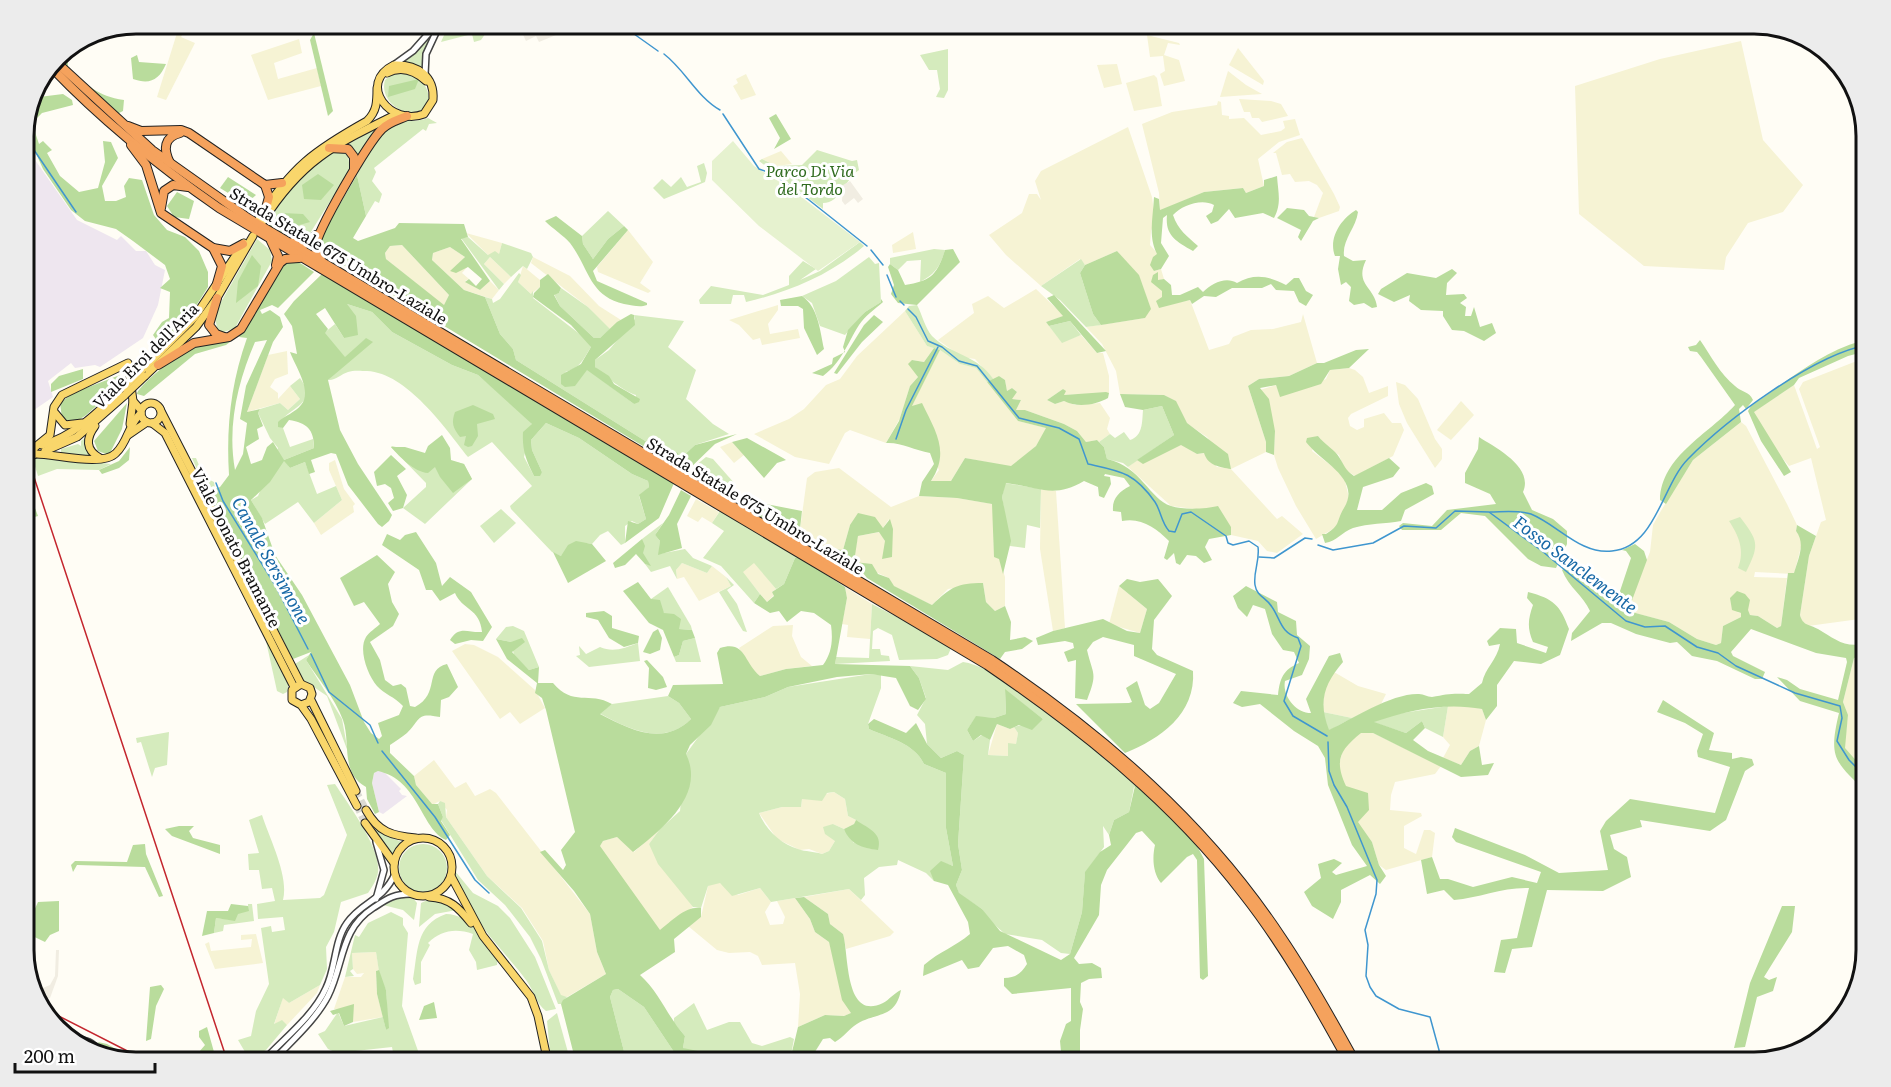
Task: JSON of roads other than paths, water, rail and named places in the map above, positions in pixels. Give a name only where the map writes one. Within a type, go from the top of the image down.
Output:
[{"type":"highway","name":"Strada Statale 675 Umbro-Laziale","points":[[61,67],[117,124],[204,189],[320,265],[992,660],[1092,730],[1198,831],[1248,892],[1282,937],[1350,1052]]},
{"type":"highway","name":"Strada Statale 675 Umbro-Laziale","points":[[57,73],[188,187],[303,259],[320,265]]},
{"type":"highway","points":[[320,265],[315,248],[319,233],[353,174],[383,128],[407,117]]},
{"type":"highway","points":[[117,124],[141,131],[182,130],[189,133],[265,185],[269,197],[266,208]]},
{"type":"highway","points":[[117,124],[146,165],[161,213],[213,248],[230,250],[243,244]]},
{"type":"highway","points":[[170,164],[165,149],[168,139],[180,133],[189,133]]},
{"type":"highway","points":[[329,148],[343,147],[352,153],[355,161],[353,174]]},
{"type":"highway","points":[[265,185],[282,183]]},
{"type":"highway","points":[[161,213],[160,199],[164,190],[173,185],[188,187]]},
{"type":"highway","points":[[288,242],[305,244],[319,233]]},
{"type":"highway","points":[[158,365],[202,340],[234,336],[241,329],[274,270],[278,255],[270,239]]},
{"type":"highway","points":[[213,248],[222,266],[216,287]]},
{"type":"highway","points":[[274,270],[285,259],[303,259]]},
{"type":"highway","name":"Strada Statale 675 Umbro-Laziale","points":[[332,272],[987,665],[1079,731],[1139,782],[1193,835],[1243,894],[1278,942],[1343,1052]]},
{"type":"highway","points":[[217,298],[209,325],[216,334],[225,338]]},
{"type":"main road","points":[[377,88],[386,106],[397,114],[407,117],[419,116],[430,109],[433,100],[432,87],[425,75],[417,68],[394,65],[383,72],[377,88],[377,105],[367,121],[310,155],[282,183],[261,220],[293,179],[329,148],[397,114]]},
{"type":"main road","points":[[380,78],[400,69],[420,76],[432,87]]},
{"type":"main road","name":"Viale Eroi dell'Aria","points":[[35,451],[66,444],[98,421],[128,394],[144,373],[194,318],[251,235],[217,298],[196,327],[158,365],[144,373]]},
{"type":"main road","points":[[128,363],[130,424],[116,453],[102,459],[35,451],[50,435],[54,411],[62,395],[128,363]]},
{"type":"main road","points":[[126,436],[159,418],[160,409],[154,404],[148,404],[128,394]]},
{"type":"main road","name":"Viale Eroi dell'Aria","points":[[35,451],[61,439],[128,394]]},
{"type":"main road","name":"Viale Donato Bramante","points":[[128,394],[149,422],[165,433],[294,687]]},
{"type":"main road","points":[[130,424],[148,404]]},
{"type":"main road","name":"Viale Donato Bramante","points":[[160,409],[302,684]]},
{"type":"main road","points":[[54,411],[58,420],[65,425],[86,421]]},
{"type":"main road","points":[[98,421],[88,442],[90,450],[102,459]]},
{"type":"main road","points":[[356,791],[311,700],[311,690],[302,684],[294,687],[292,700],[301,705],[357,806]]},
{"type":"main road","points":[[301,705],[311,700]]},
{"type":"main road","points":[[366,810],[372,821],[386,833],[432,839],[445,847],[452,861],[451,876],[441,891],[424,897]]},
{"type":"main road","points":[[365,823],[394,863]]},
{"type":"main road","points":[[418,838],[402,847],[394,863],[398,882],[411,894],[441,898],[452,903],[483,936],[531,997],[538,1016],[546,1052]]},
{"type":"main road","points":[[451,876],[483,936]]},
{"type":"street","points":[[394,65],[413,51],[429,34]]},
{"type":"street","points":[[425,75],[426,54],[435,34]]},
{"type":"street","points":[[374,838],[382,856],[384,870],[383,882],[375,900]]},
{"type":"street","points":[[272,1052],[314,1007],[326,988],[342,931],[349,920],[383,894],[395,874]]},
{"type":"street","points":[[281,1052],[320,1010],[334,982],[349,932],[359,919],[390,896],[411,894]]},
{"type":"waterway","points":[[634,34],[658,51]]},
{"type":"waterway","points":[[664,54],[704,98],[720,110]]},
{"type":"waterway","points":[[723,114],[759,169],[773,174],[867,246]]},
{"type":"waterway","name":"Canale Sersimone","points":[[35,151],[76,212]]},
{"type":"waterway","points":[[871,250],[883,265]]},
{"type":"waterway","points":[[887,275],[896,297]]},
{"type":"waterway","points":[[900,301],[904,305]]},
{"type":"waterway","points":[[908,309],[916,317],[928,341],[942,347],[959,361],[977,366],[1019,418],[1059,428],[1079,439],[1088,464],[1126,474],[1140,484],[1155,502],[1169,531],[1175,532],[1182,514],[1191,512],[1226,536],[1228,543],[1233,545],[1249,541],[1258,547],[1256,589],[1272,607],[1284,629],[1298,638],[1301,646],[1284,701],[1293,716],[1327,736]]},
{"type":"waterway","points":[[896,439],[906,410],[938,347]]},
{"type":"waterway","points":[[1490,512],[1531,514],[1580,544],[1601,551],[1627,547],[1639,539],[1649,527],[1679,470],[1704,443],[1771,391],[1822,362],[1856,348]]},
{"type":"waterway","name":"Canale Sersimone","points":[[216,483],[223,501],[275,585],[308,649]]},
{"type":"waterway","name":"Fosso Sanclemente","points":[[1318,545],[1333,550],[1373,543],[1404,526],[1436,528],[1455,511],[1489,512],[1542,551],[1626,621],[1645,627],[1665,626],[1697,647],[1718,653],[1736,666],[1795,693],[1840,706],[1842,718],[1837,741],[1856,767]]},
{"type":"waterway","name":"Fosso Sanclemente","points":[[1259,557],[1274,558],[1305,538],[1312,539]]},
{"type":"waterway","name":"Canale Sersimone","points":[[311,654],[329,692],[370,725],[378,743]]},
{"type":"waterway","points":[[1328,742],[1329,771],[1347,807],[1377,880],[1376,894],[1365,930],[1368,945],[1366,976],[1376,996],[1399,1009],[1430,1017],[1439,1052]]},
{"type":"waterway","name":"Canale Sersimone","points":[[382,751],[435,817],[475,880],[489,893]]},
{"type":"tunnel","points":[[356,791],[366,810]]},
{"type":"tunnel","points":[[357,806],[365,823]]},
{"type":"railway","points":[[35,480],[224,1052]]},
{"type":"railway","points":[[59,1016],[129,1052]]},
{"type":"park label","name":"Parco Di Via del Tordo","points":[[810,179]]}]
